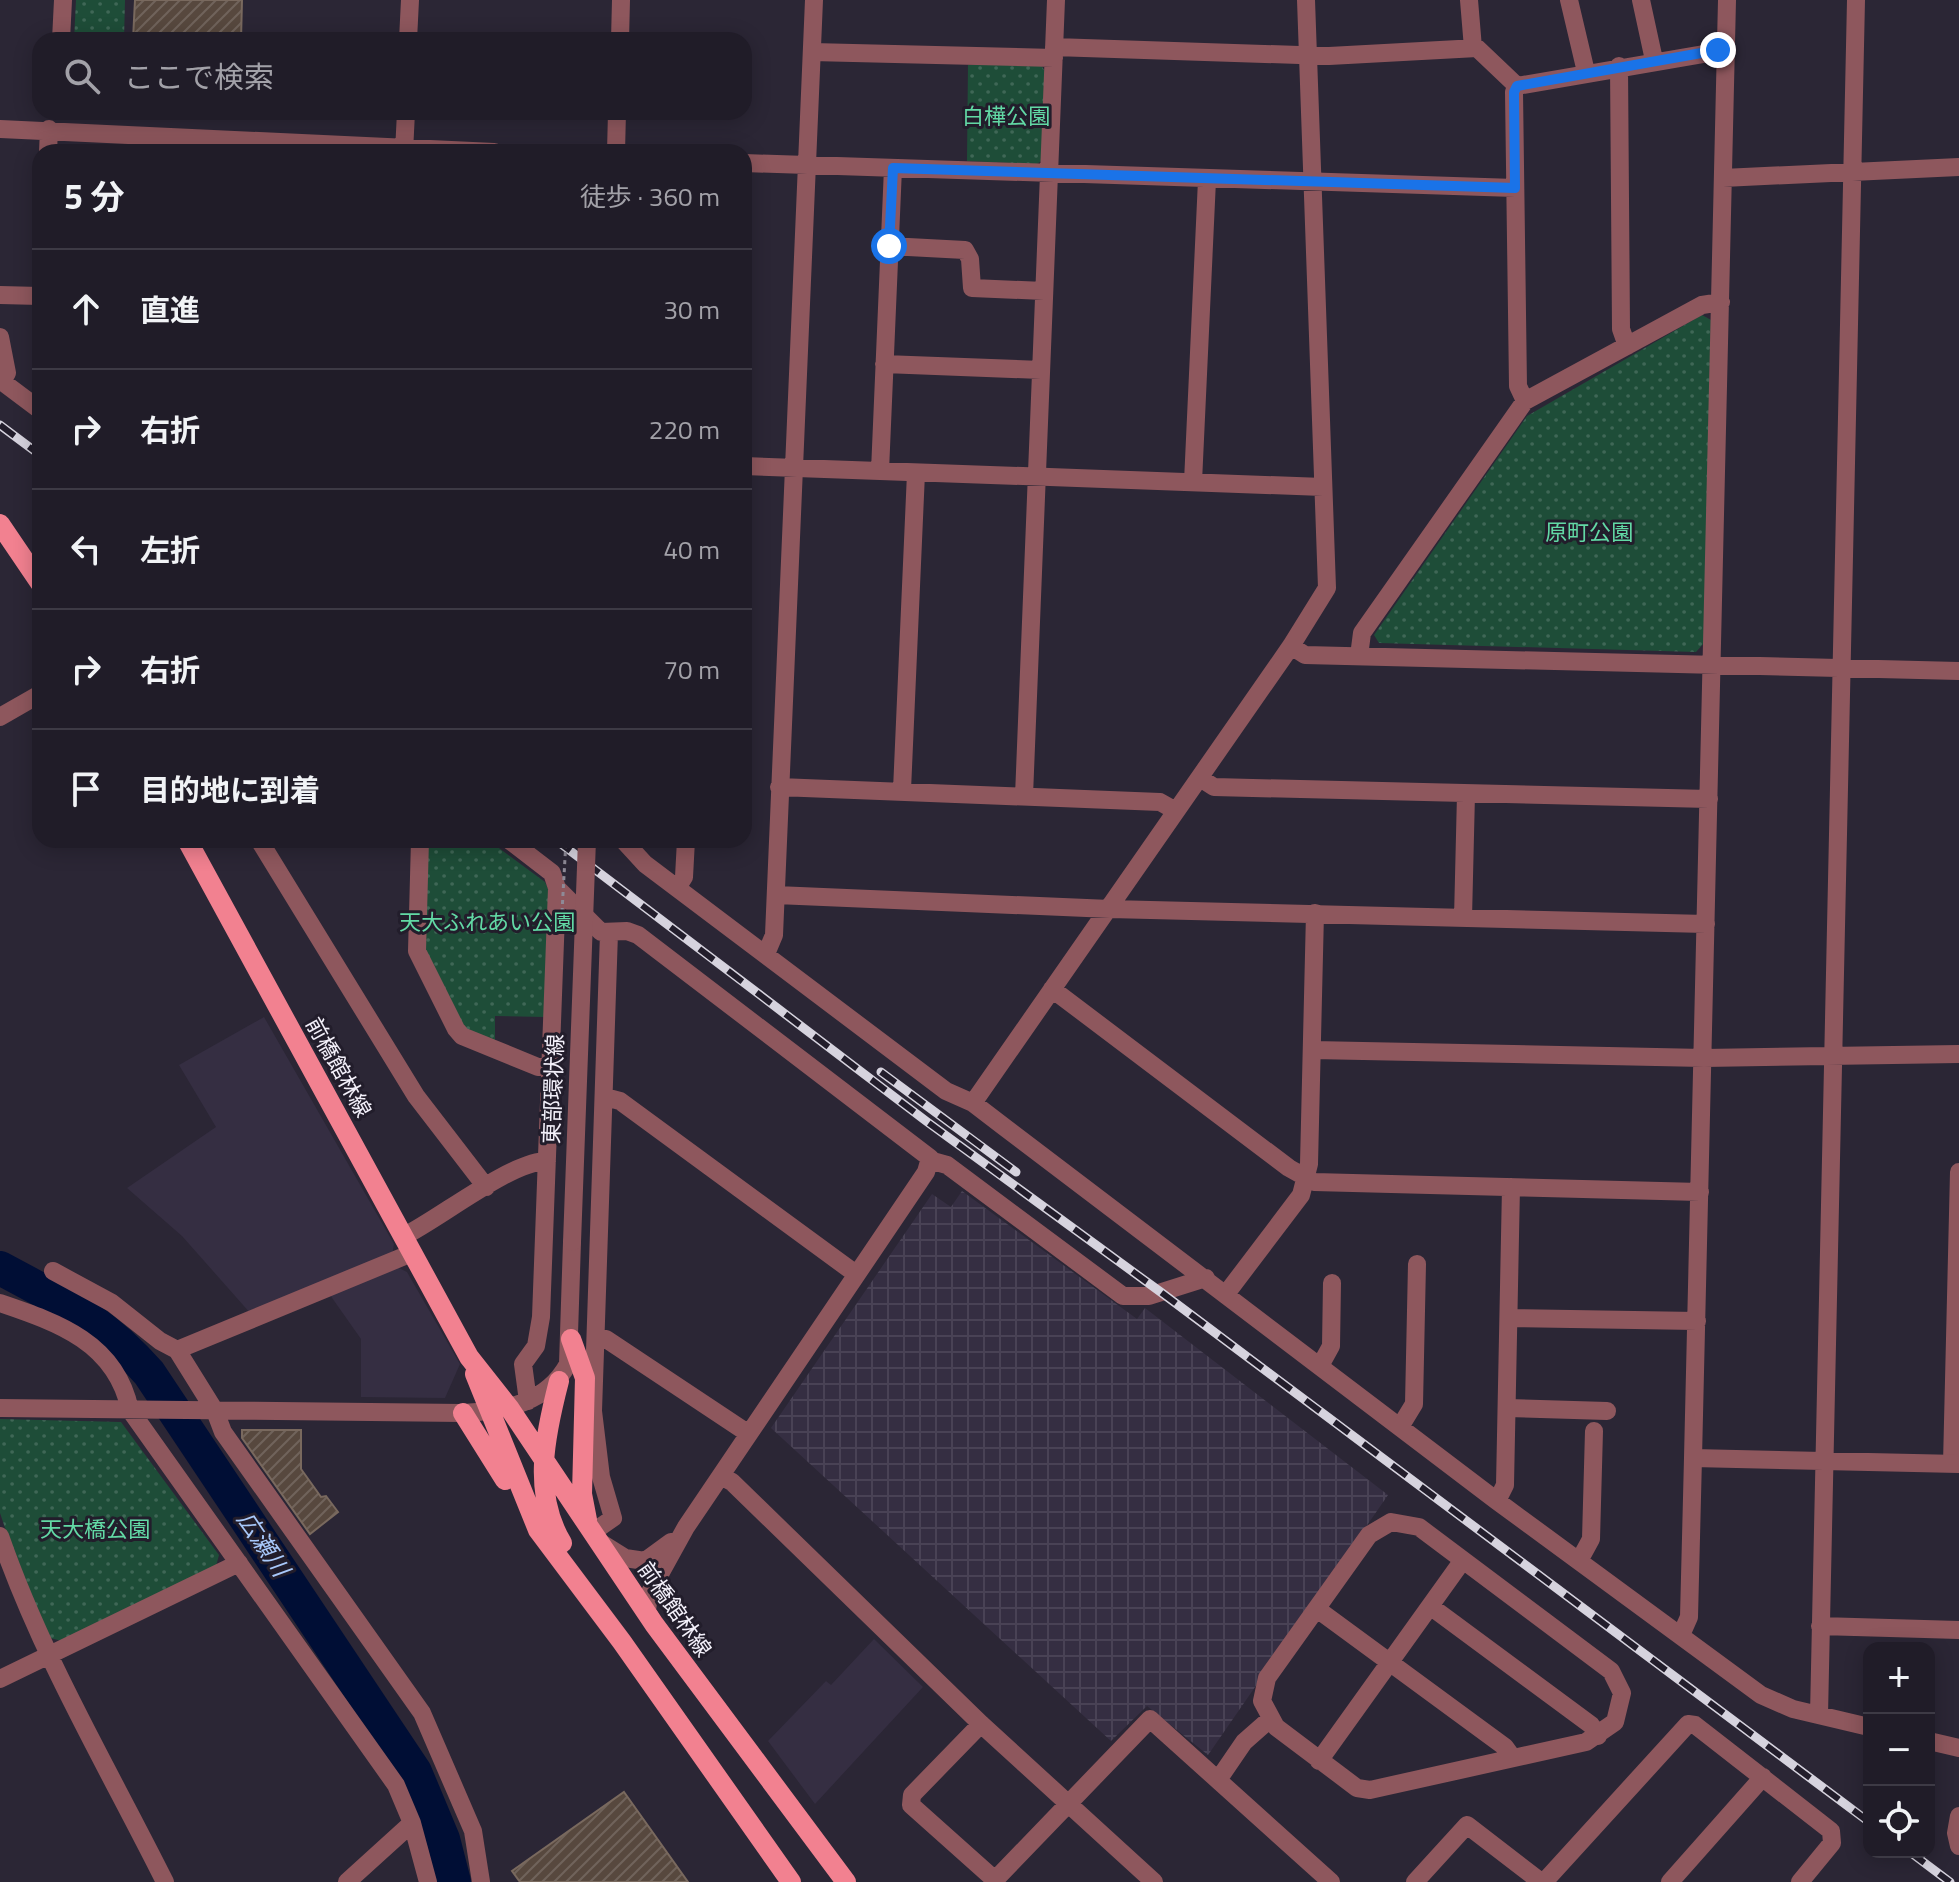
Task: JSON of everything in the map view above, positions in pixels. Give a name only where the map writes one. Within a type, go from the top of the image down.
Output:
[{"type":"main road","points":[[0,524],[32,571]]},
{"type":"main road","name":"前橋館林線","points":[[191,848],[471,1359],[489,1412],[538,1530],[622,1642],[791,1882]]},
{"type":"main road","points":[[571,1339],[585,1378],[582,1494],[594,1533]]},
{"type":"main road","name":"前橋館林線","points":[[471,1359],[519,1405],[545,1462],[654,1624],[846,1882]]},
{"type":"main road","points":[[559,1381],[550,1416],[545,1462],[543,1491],[549,1522],[622,1642]]},
{"type":"main road","points":[[463,1413],[538,1530]]},
{"type":"street","points":[[61,32],[63,0]]},
{"type":"street","points":[[408,32],[410,0]]},
{"type":"street","points":[[620,32],[621,0]]},
{"type":"street","points":[[766,954],[774,935],[814,0]]},
{"type":"street","points":[[1024,796],[1044,291],[1052,174],[1056,0]]},
{"type":"street","points":[[973,1103],[1291,646],[1327,588],[1306,0]]},
{"type":"street","points":[[1469,0],[1473,48]]},
{"type":"street","points":[[1569,0],[1586,72]]},
{"type":"street","points":[[1641,0],[1654,60]]},
{"type":"street","points":[[1681,1635],[1689,1617],[1727,0]]},
{"type":"street","points":[[1819,1715],[1856,0]]},
{"type":"street","points":[[812,52],[1308,56],[1473,48],[1480,50],[1517,86]]},
{"type":"street","points":[[1517,86],[1619,66],[1727,50]]},
{"type":"street","points":[[1619,66],[1621,329],[1627,346]]},
{"type":"street","points":[[1517,86],[1514,92],[1518,386],[1525,401]]},
{"type":"street","points":[[404,144],[406,120]]},
{"type":"street","points":[[616,144],[617,120]]},
{"type":"street","points":[[0,129],[55,123],[163,143],[197,144]]},
{"type":"street","points":[[50,144],[55,123]]},
{"type":"street","points":[[752,163],[1515,188]]},
{"type":"street","points":[[1723,178],[1959,167]]},
{"type":"street","points":[[880,471],[893,168]]},
{"type":"street","points":[[1193,482],[1207,180]]},
{"type":"street","points":[[889,246],[965,250],[970,259],[972,288],[1044,291]]},
{"type":"street","points":[[0,295],[32,296]]},
{"type":"street","points":[[1359,656],[1362,633],[1525,401],[1702,305],[1721,302]]},
{"type":"street","points":[[0,337],[7,373],[1,381],[32,404]]},
{"type":"street","points":[[884,364],[1041,370]]},
{"type":"street","points":[[752,466],[1323,487]]},
{"type":"street","points":[[902,790],[916,473]]},
{"type":"street","points":[[1291,646],[1305,655],[1959,671]]},
{"type":"street","points":[[0,717],[32,699]]},
{"type":"street","points":[[1200,778],[1214,787],[1709,799]]},
{"type":"street","points":[[779,787],[1160,802],[1176,811]]},
{"type":"street","points":[[1463,918],[1466,794]]},
{"type":"street","points":[[264,848],[416,1096],[486,1187]]},
{"type":"street","points":[[420,848],[416,945],[456,1029],[462,1036],[538,1067],[551,1067]]},
{"type":"street","points":[[519,848],[552,873],[557,888],[552,948],[556,956],[540,1331],[536,1346],[523,1364],[519,1405]]},
{"type":"street","name":"東部環状線","points":[[559,1381],[568,1364],[571,1339],[587,848]]},
{"type":"street","points":[[630,848],[645,864],[946,1091],[973,1103],[1497,1501],[1761,1695],[1781,1705],[1863,1726]]},
{"type":"street","points":[[677,888],[684,877],[686,848]]},
{"type":"street","points":[[557,888],[601,932],[627,931],[638,935],[926,1151],[929,1160],[926,1172],[686,1527],[649,1594],[647,1611],[654,1624]]},
{"type":"street","points":[[776,895],[1110,909],[1706,924]]},
{"type":"street","points":[[1226,1294],[1301,1195],[1307,1179],[1315,913]]},
{"type":"street","points":[[609,933],[596,1337],[596,1449],[613,1518],[594,1533],[625,1558],[645,1561],[658,1555],[686,1527]]},
{"type":"street","points":[[1052,989],[1307,1179],[1322,1183],[1700,1192]]},
{"type":"street","points":[[1313,1050],[1704,1058],[1959,1054]]},
{"type":"street","points":[[605,1097],[620,1101],[856,1274]]},
{"type":"street","points":[[929,1160],[947,1165],[1123,1296],[1149,1296],[1206,1278]]},
{"type":"street","points":[[177,1350],[408,1245],[486,1187],[533,1163],[547,1161]]},
{"type":"street","points":[[1693,1458],[1956,1464],[1959,1172]]},
{"type":"street","points":[[1497,1501],[1505,1485],[1511,1187]]},
{"type":"street","points":[[1400,1427],[1414,1404],[1417,1264]]},
{"type":"street","points":[[53,1271],[112,1303],[160,1341],[177,1350],[207,1411],[428,1722],[473,1831],[481,1882]]},
{"type":"street","points":[[1320,1366],[1331,1346],[1332,1283]]},
{"type":"street","points":[[0,1303],[44,1318],[99,1352],[124,1383],[239,1563],[382,1763],[412,1823],[428,1882]]},
{"type":"street","points":[[1509,1318],[1697,1321]]},
{"type":"street","points":[[596,1337],[606,1339],[749,1434]]},
{"type":"street","points":[[0,1408],[489,1412],[519,1405],[559,1381]]},
{"type":"street","points":[[1507,1408],[1607,1411]]},
{"type":"street","points":[[1579,1561],[1591,1539],[1594,1431]]},
{"type":"street","points":[[721,1476],[732,1482],[981,1724],[1154,1882]]},
{"type":"street","points":[[1385,1524],[1412,1524],[1616,1676],[1622,1693],[1619,1715],[1598,1736],[1370,1790],[1357,1788],[1269,1720],[1262,1701],[1264,1685],[1317,1609],[1369,1535],[1385,1524]]},
{"type":"street","points":[[0,1536],[20,1595],[159,1880]]},
{"type":"street","points":[[1319,1761],[1463,1560]]},
{"type":"street","points":[[0,1679],[239,1563]]},
{"type":"street","points":[[1430,1606],[1591,1725],[1598,1736]]},
{"type":"street","points":[[1317,1609],[1505,1747],[1513,1758]]},
{"type":"street","points":[[1820,1626],[1959,1630]]},
{"type":"street","points":[[981,1724],[912,1795],[911,1805],[994,1881],[1150,1719],[1331,1882]]},
{"type":"street","points":[[1218,1780],[1244,1742],[1269,1720]]},
{"type":"street","points":[[1415,1882],[1467,1825],[1542,1882],[1684,1726],[1695,1725],[1831,1831],[1832,1843],[1800,1882]]},
{"type":"street","points":[[1935,1742],[1959,1748]]},
{"type":"street","points":[[1670,1882],[1763,1777]]},
{"type":"street","points":[[1959,1816],[1956,1833],[1959,1846]]},
{"type":"street","points":[[347,1882],[412,1823]]},
{"type":"path","points":[[562,912],[566,848]]},
{"type":"shaded area","points":[[264,1017],[394,1244],[392,1256],[251,1314],[182,1236],[127,1188],[216,1127],[179,1065]]},
{"type":"shaded area","points":[[962,1191],[1137,1319],[1145,1308],[1388,1495],[1208,1755],[1147,1706],[1111,1741],[771,1428],[932,1194],[951,1207]]},
{"type":"shaded area","points":[[397,1267],[407,1272],[460,1364],[445,1398],[361,1397],[361,1339],[330,1295]]},
{"type":"shaded area","points":[[874,1639],[923,1687],[815,1804],[768,1741],[826,1681],[831,1685]]},
{"type":"green space","points":[[76,0],[125,0],[124,32],[74,32]]},
{"type":"green space","name":"白樺公園","points":[[968,65],[1041,65],[1046,73],[1044,159],[1037,164],[967,161]]},
{"type":"green space","name":"原町公園","points":[[1702,315],[1711,320],[1704,643],[1696,652],[1379,643],[1374,635],[1527,416]]},
{"type":"green space","name":"天大ふれあい公園","points":[[426,848],[499,848],[545,882],[550,893],[546,1017],[495,1016],[495,1043],[464,1030],[425,951]]},
{"type":"green space","name":"天大橋公園","points":[[0,1419],[121,1422],[219,1555],[216,1566],[62,1641],[50,1638],[26,1590],[0,1513]]},
{"type":"building","points":[[135,0],[242,0],[241,32],[133,32]]},
{"type":"building","points":[[242,1430],[301,1430],[301,1469],[321,1497],[326,1496],[338,1512],[310,1534],[242,1438]]},
{"type":"building","points":[[624,1792],[688,1882],[520,1882],[512,1871]]},
{"type":"waterway","name":"広瀬川","points":[[0,1268],[62,1301],[97,1325],[132,1354],[149,1373],[415,1772],[443,1839],[454,1882]]},
{"type":"railway","points":[[0,425],[32,449]]},
{"type":"railway","points":[[567,848],[926,1121],[1162,1293],[1863,1818]]},
{"type":"railway","points":[[881,1072],[1016,1172]]},
{"type":"railway","points":[[1918,1858],[1950,1882]]},
{"type":"route","points":[[889,246],[893,168],[1515,188],[1514,92],[1517,86],[1718,50]]}]
